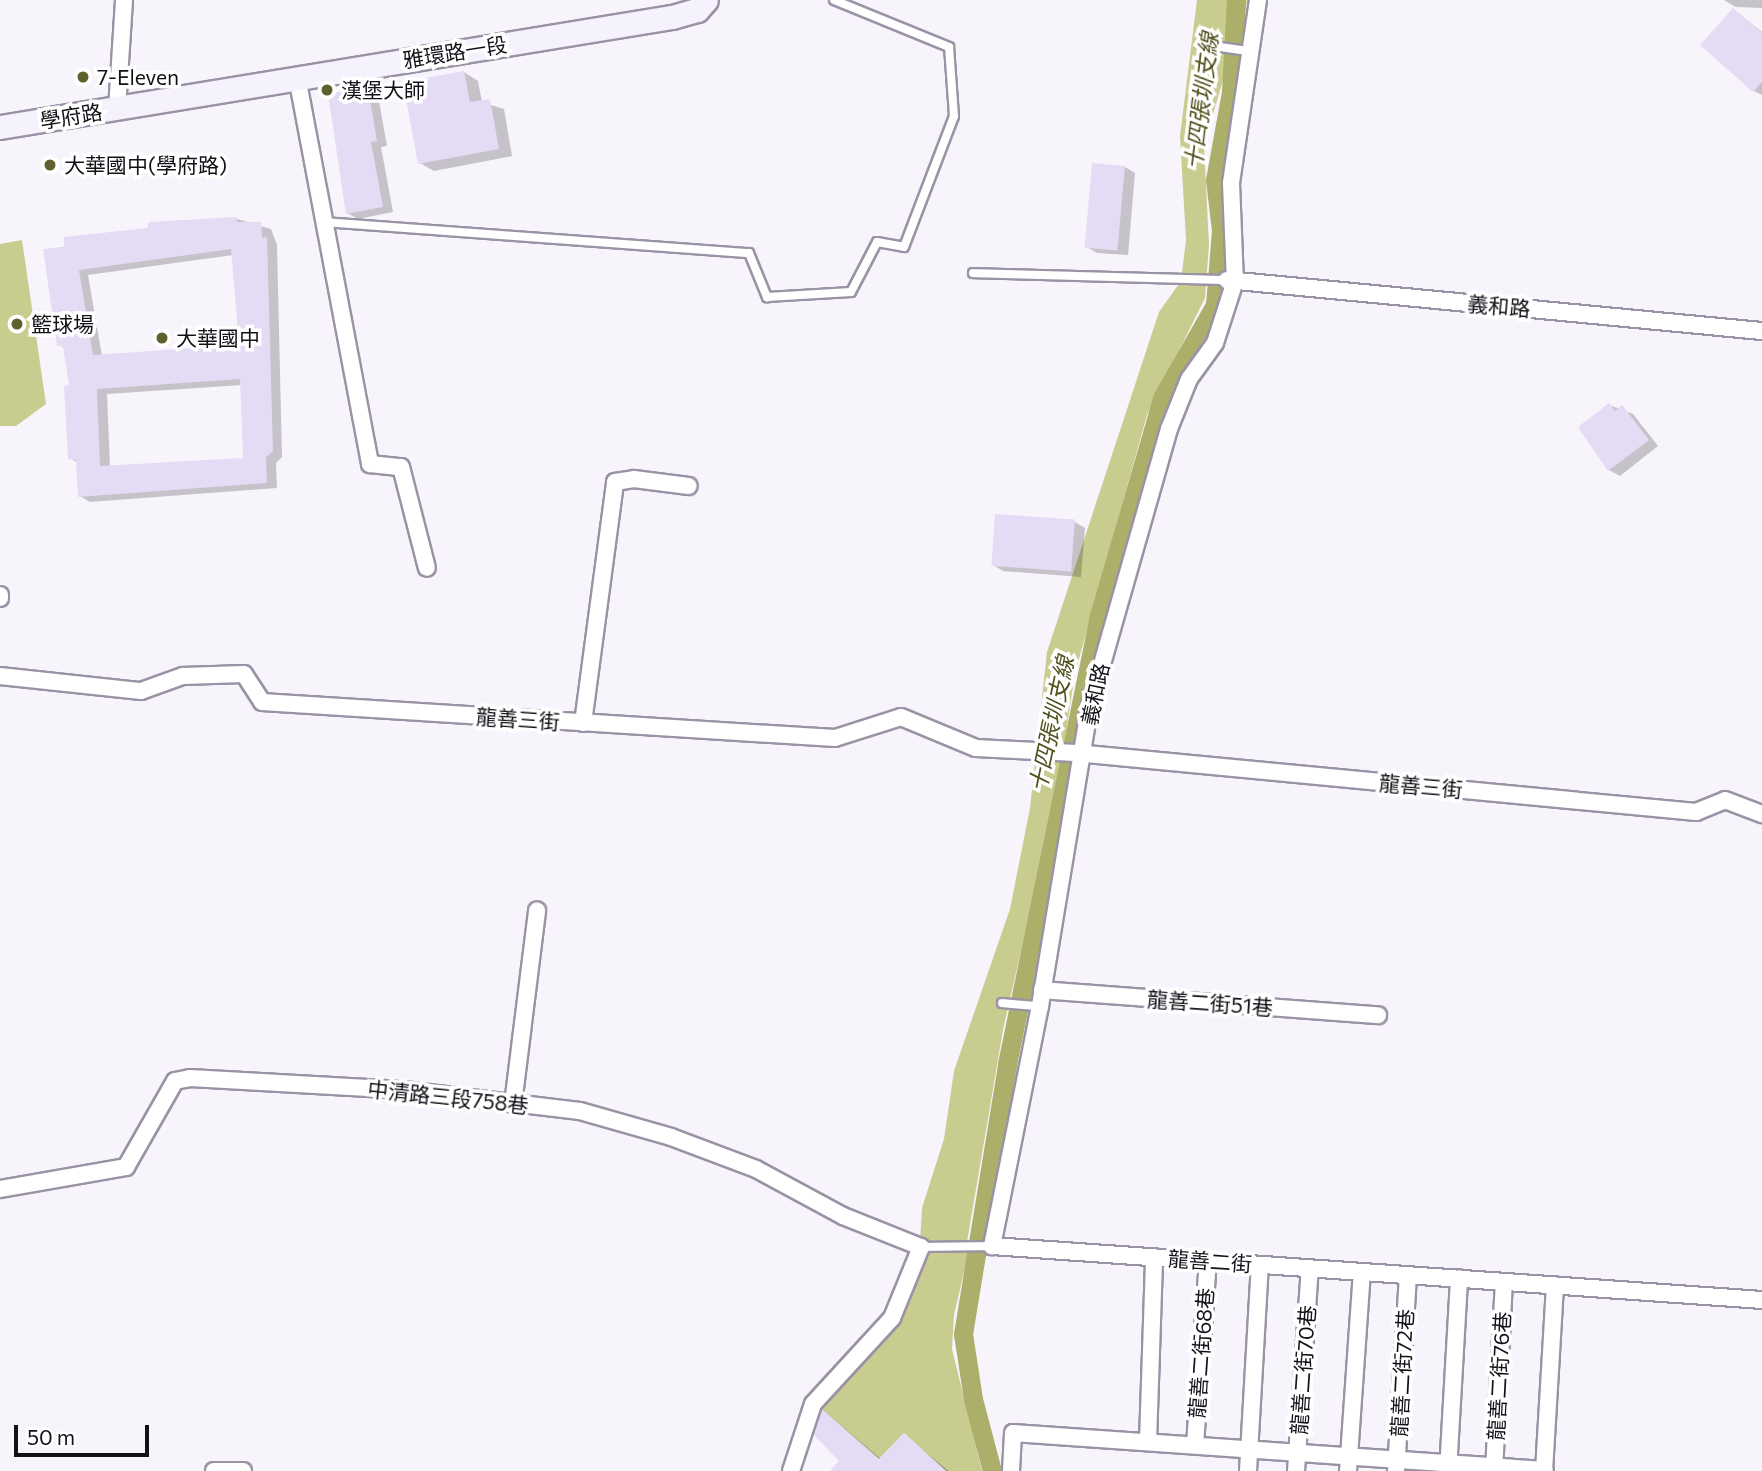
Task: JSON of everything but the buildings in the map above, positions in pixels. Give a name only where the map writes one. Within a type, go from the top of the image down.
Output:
[{"type":"street","name":"學府路","points":[[0,127],[117,109],[124,0]]},
{"type":"street","name":"雅環路一段","points":[[117,109],[297,77],[672,17],[697,10],[706,0]]},
{"type":"street","name":"義和路","points":[[1080,754],[1121,586],[1169,429],[1189,379],[1215,342],[1231,280],[1231,183],[1258,0]]},
{"type":"street","points":[[297,77],[370,464],[401,467],[427,568]]},
{"type":"street","name":"義和路","points":[[1231,280],[1762,331]]},
{"type":"street","points":[[583,723],[615,482],[634,479],[690,486]]},
{"type":"street","name":"龍善三街","points":[[0,676],[141,691],[183,676],[244,674],[262,702],[835,738],[901,717],[976,748],[1080,754],[1696,812],[1725,800],[1762,814]]},
{"type":"street","points":[[992,1246],[1041,998],[1080,754]]},
{"type":"street","points":[[513,1104],[537,909]]},
{"type":"street","name":"龍善二街51巷","points":[[1041,998],[1378,1015]]},
{"type":"street","name":"中清路三段758巷","points":[[0,1189],[126,1167],[175,1081],[190,1078],[404,1090],[580,1111],[671,1137],[756,1169],[843,1216],[921,1247]]},
{"type":"street","name":"龍善二街","points":[[992,1246],[1762,1300]]},
{"type":"street","points":[[791,1471],[813,1404],[892,1318],[921,1247]]},
{"type":"street","points":[[1148,1442],[1154,1257]]},
{"type":"street","name":"龍善二街68巷","points":[[1195,1446],[1208,1261]]},
{"type":"street","points":[[1248,1471],[1260,1265]]},
{"type":"street","name":"龍善二街70巷","points":[[1296,1471],[1310,1268]]},
{"type":"street","points":[[1349,1464],[1362,1272]]},
{"type":"street","name":"龍善二街72巷","points":[[1397,1465],[1408,1275]]},
{"type":"street","points":[[1448,1467],[1460,1278]]},
{"type":"street","name":"龍善二街76巷","points":[[1494,1469],[1503,1282]]},
{"type":"street","points":[[1545,1471],[1555,1285]]},
{"type":"street","name":"龍善二街68巷","points":[[1011,1471],[1013,1433],[1297,1453],[1349,1464],[1545,1471]]},
{"type":"street","points":[[214,1471],[243,1471]]},
{"type":"lane","points":[[324,222],[748,253],[767,297],[850,292],[877,242],[904,247],[954,116],[949,47],[834,0]]},
{"type":"lane","points":[[1220,47],[1250,51]]},
{"type":"lane","name":"義和路","points":[[973,273],[1231,280]]},
{"type":"lane","points":[[1002,1003],[1041,998]]},
{"type":"lane","name":"龍善二街","points":[[921,1247],[992,1246]]},
{"type":"green space","points":[[1197,0],[1247,0],[1236,70],[1226,70],[1204,145],[1209,245],[1205,298],[1147,415],[1075,673],[1057,792],[1003,1030],[967,1242],[920,1242],[922,1208],[944,1139],[954,1071],[1010,909],[1030,808],[1047,652],[1159,312],[1181,281],[1186,240],[1180,136]]},
{"type":"green space","name":"籃球場","points":[[22,240],[46,404],[16,426],[0,426],[0,244]]},
{"type":"green space","points":[[924,1251],[969,1251],[954,1315],[952,1349],[982,1471],[946,1471],[904,1433],[879,1459],[817,1406],[896,1320]]},
{"type":"waterway","name":"十四張圳支線","points":[[992,1471],[973,1399],[963,1334],[1007,1064],[1098,619],[1162,398],[1215,305],[1221,230],[1215,180],[1231,92],[1236,0]]},
{"type":"place","name":"7-Eleven","points":[[83,77]]},
{"type":"place","name":"漢堡大師","points":[[327,90]]},
{"type":"place","name":"大華國中(學府路)","points":[[50,165]]},
{"type":"place","name":"籃球場","points":[[17,324]]},
{"type":"place","name":"大華國中","points":[[162,338]]}]
